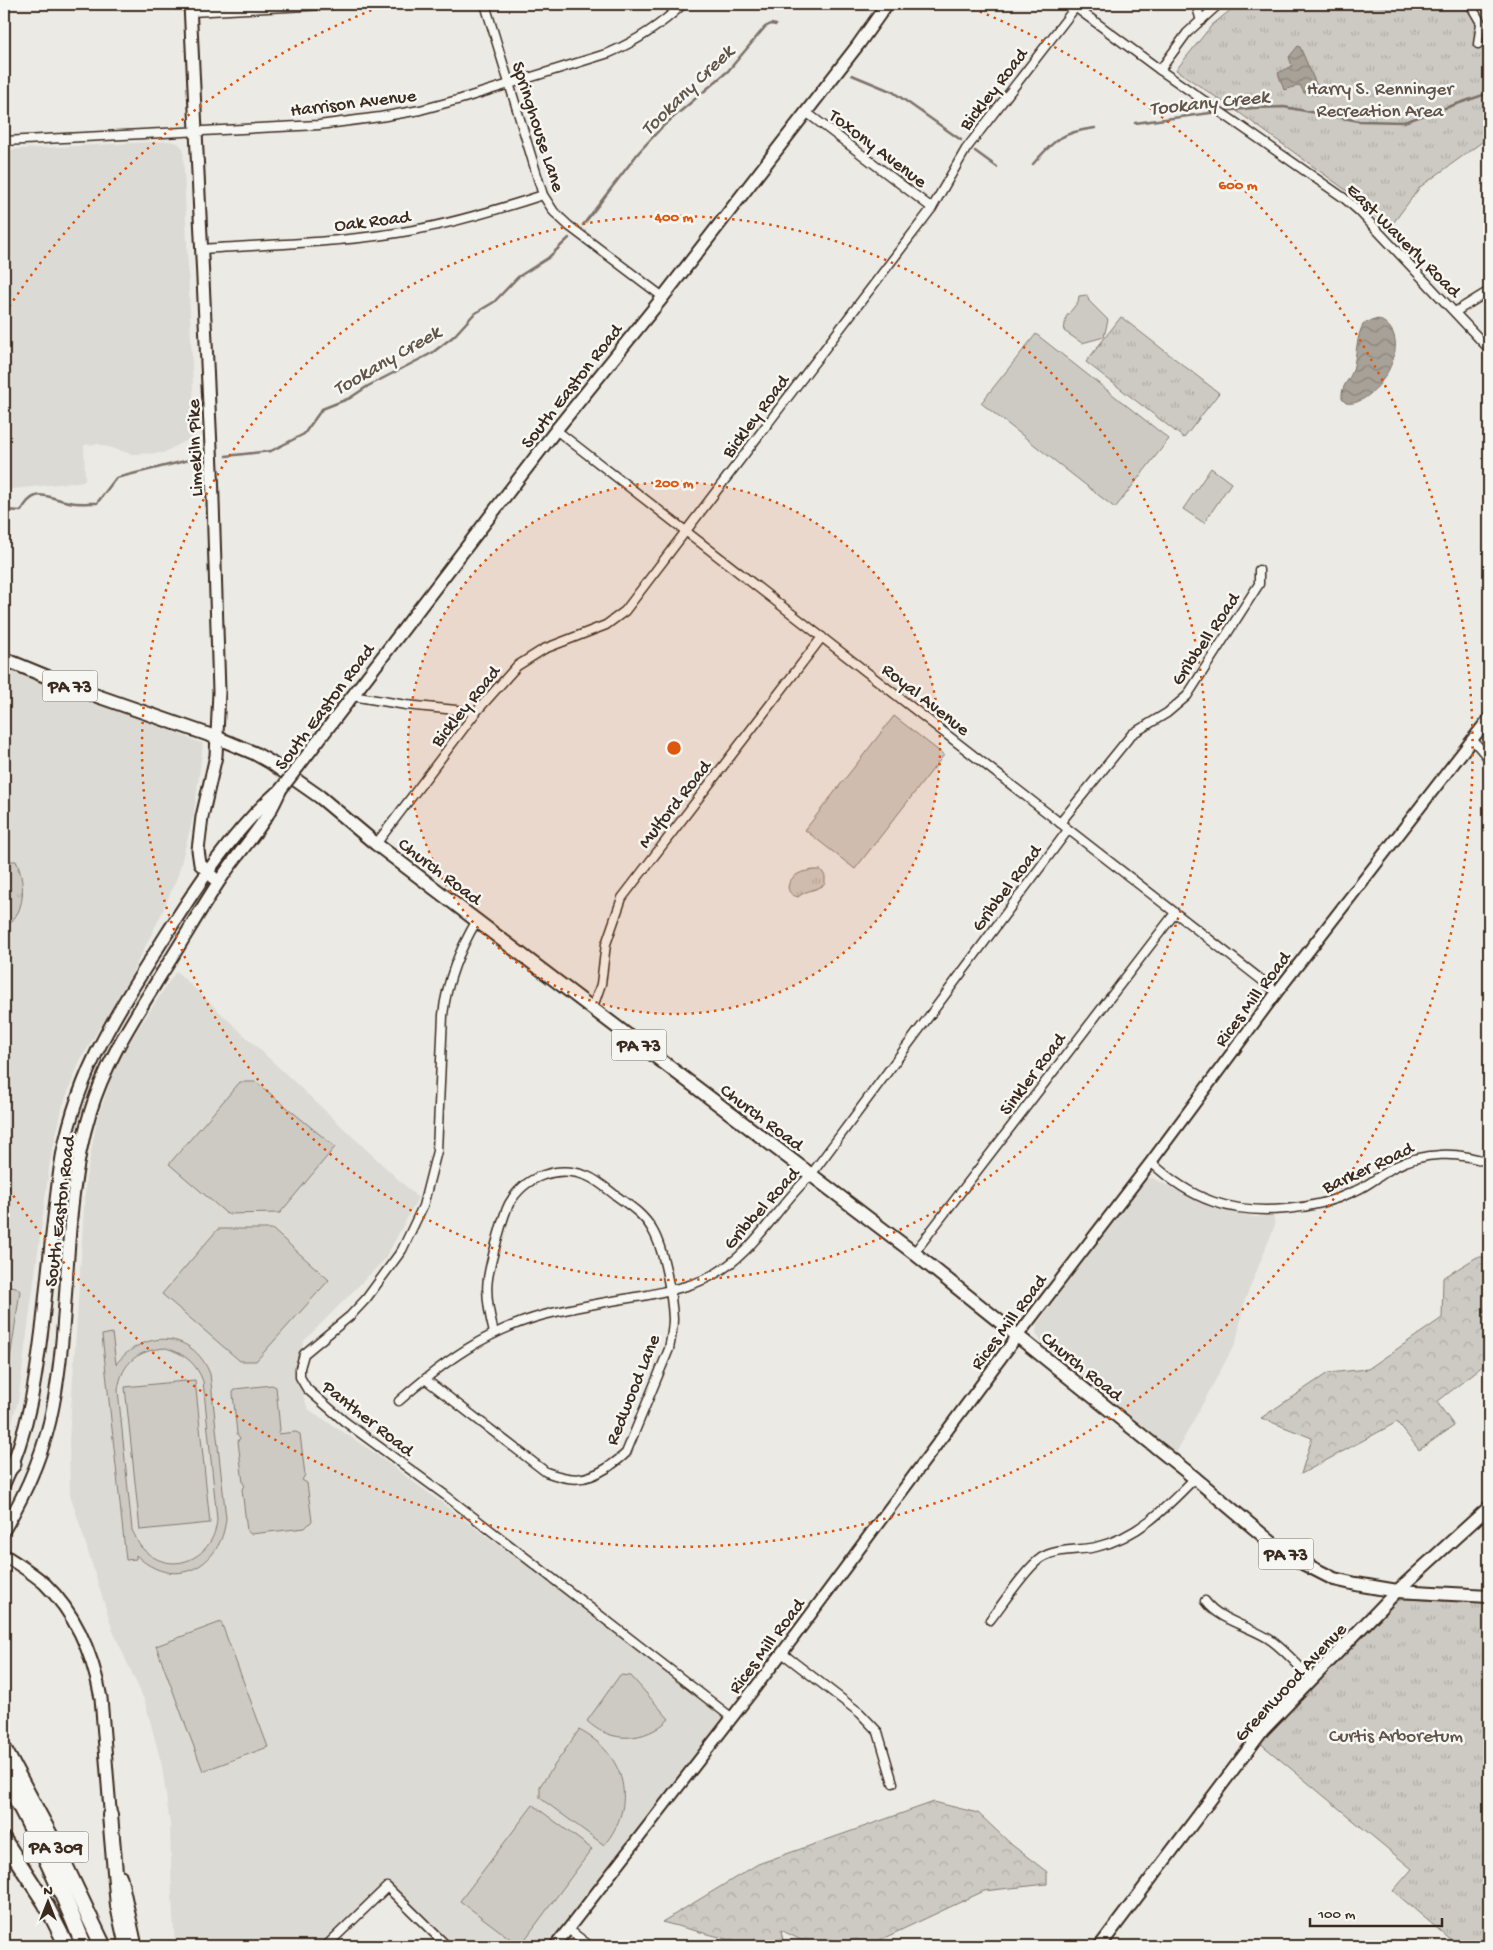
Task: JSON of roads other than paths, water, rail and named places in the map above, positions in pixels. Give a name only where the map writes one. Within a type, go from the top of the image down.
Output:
[{"type":"highway","name":"PA 309","points":[[4,1750],[57,1849],[103,1946]]},
{"type":"highway","name":"PA 309","points":[[4,1776],[60,1884],[84,1946]]},
{"type":"highway","points":[[110,1815],[118,1906],[127,1946]]},
{"type":"highway","points":[[4,1840],[45,1903],[67,1946]]},
{"type":"main road","name":"South Easton Road","points":[[4,1484],[29,1414],[36,1379],[66,1136],[74,1105],[85,1075],[101,1041],[194,891],[259,808],[281,789],[556,430],[806,112],[887,4]]},
{"type":"main road","name":"Limekiln Pike","points":[[190,8],[212,469],[218,692],[216,756],[198,850],[200,864],[218,882]]},
{"type":"main road","name":"Church Road","points":[[4,659],[77,689],[218,738],[270,762],[320,798],[376,844],[592,1010],[914,1253],[1195,1478],[1285,1554],[1334,1579],[1397,1591],[1489,1596]]},
{"type":"main road","name":"South Easton Road","points":[[4,1530],[28,1486],[54,1406],[59,1373],[74,1195],[81,1146],[89,1114],[111,1057],[218,882],[269,814],[281,789]]},
{"type":"main road","points":[[58,1193],[74,1195]]},
{"type":"main road","name":"Greenwood Avenue","points":[[1100,1946],[1263,1730],[1397,1591],[1489,1507]]},
{"type":"main road","points":[[4,1555],[45,1584],[58,1598],[82,1636],[97,1678],[101,1698],[110,1815],[136,1946]]},
{"type":"street","points":[[190,8],[344,4]]},
{"type":"street","name":"Springhouse Lane","points":[[484,4],[543,195],[554,212],[569,226],[663,296]]},
{"type":"street","name":"Harrison Avenue","points":[[4,141],[319,125],[420,110],[509,85],[624,46],[652,30],[683,4]]},
{"type":"street","points":[[1196,4],[1201,21]]},
{"type":"street","points":[[1160,70],[1187,33],[1219,4]]},
{"type":"street","points":[[1470,4],[1481,23],[1478,44]]},
{"type":"street","name":"East Waverly Road","points":[[1075,5],[1160,70],[1351,203],[1489,349]]},
{"type":"street","name":"Bickley Road","points":[[376,844],[476,712],[524,660],[544,649],[606,625],[625,612],[932,208],[966,149],[1075,5]]},
{"type":"street","name":"Toxony Avenue","points":[[806,112],[932,208]]},
{"type":"street","name":"Oak Road","points":[[202,249],[347,240],[413,230],[488,213],[543,195]]},
{"type":"street","points":[[1455,312],[1489,291]]},
{"type":"street","name":"Royal Avenue","points":[[556,430],[1277,992]]},
{"type":"street","name":"Gribbell Road","points":[[1060,823],[1132,734],[1167,713],[1187,696],[1260,584],[1260,570]]},
{"type":"street","name":"Mulford Road","points":[[592,1010],[602,984],[606,944],[622,898],[822,637]]},
{"type":"street","points":[[352,696],[406,705],[476,712]]},
{"type":"street","name":"Rices Mill Road","points":[[555,1946],[782,1653],[1277,992],[1489,718]]},
{"type":"street","points":[[1473,740],[1489,759]]},
{"type":"street","name":"Gribbel Road","points":[[399,1401],[458,1354],[494,1333],[544,1315],[686,1286],[704,1280],[734,1261],[755,1241],[796,1189],[810,1176],[1068,830]]},
{"type":"street","name":"Sinkler Road","points":[[914,1253],[1175,913]]},
{"type":"street","name":"Panther Road","points":[[477,920],[458,954],[449,981],[442,1015],[437,1151],[428,1188],[413,1230],[402,1250],[366,1299],[350,1316],[310,1348],[301,1360],[300,1377],[303,1384],[344,1421],[445,1496],[731,1717]]},
{"type":"street","name":"Barker Road","points":[[1151,1162],[1172,1181],[1192,1193],[1219,1205],[1255,1211],[1300,1208],[1326,1203],[1357,1191],[1402,1163],[1420,1157],[1436,1155],[1460,1156],[1489,1163]]},
{"type":"street","name":"Redwood Lane","points":[[425,1379],[546,1472],[574,1479],[592,1477],[615,1463],[626,1453],[669,1349],[673,1319],[661,1250],[653,1231],[641,1216],[589,1177],[567,1171],[550,1172],[536,1178],[523,1187],[514,1197],[505,1214],[487,1280],[486,1296],[494,1333]]},
{"type":"street","points":[[990,1620],[1038,1560],[1053,1553],[1107,1544],[1127,1536],[1153,1519],[1195,1478]]},
{"type":"street","points":[[1206,1601],[1219,1614],[1273,1641],[1312,1679]]},
{"type":"street","points":[[782,1653],[860,1713],[878,1732],[893,1783]]},
{"type":"street","points":[[326,1946],[387,1887],[447,1946]]},
{"type":"street","points":[[568,1929],[590,1946]]},
{"type":"water","points":[[1298,46],[1320,93],[1318,95],[1304,93],[1300,85],[1284,90],[1278,73],[1292,66],[1289,57]]},
{"type":"water","points":[[1378,319],[1390,328],[1395,341],[1394,355],[1389,370],[1380,384],[1369,395],[1357,402],[1346,403],[1342,399],[1342,394],[1344,386],[1353,370],[1361,328],[1364,323]]},
{"type":"waterway","name":"Tookany Creek","points":[[583,225],[639,152],[662,127],[728,71],[765,27],[771,24],[776,25]]},
{"type":"waterway","name":"Tookany Creek","points":[[852,75],[893,92],[961,140]]},
{"type":"waterway","name":"Tookany Creek","points":[[1223,111],[1284,107],[1359,121],[1404,122],[1489,93]]},
{"type":"waterway","name":"Tookany Creek","points":[[1135,123],[1218,112]]},
{"type":"waterway","name":"Tookany Creek","points":[[1033,164],[1060,138],[1074,132],[1095,128]]},
{"type":"waterway","name":"Tookany Creek","points":[[975,151],[997,167]]},
{"type":"waterway","name":"Tookany Creek","points":[[226,456],[271,451],[304,434],[322,409],[350,398],[368,386],[432,353],[454,336],[474,314],[494,302],[518,277],[548,258],[569,238]]},
{"type":"waterway","name":"Tookany Creek","points":[[4,510],[21,511],[31,498],[42,495],[72,503],[97,503],[116,478],[193,459]]},
{"type":"park label","name":"Harry S. Renninger Recreation Area","points":[[1380,98]]},
{"type":"park label","name":"Curtis Arboretum","points":[[1396,1734]]}]
